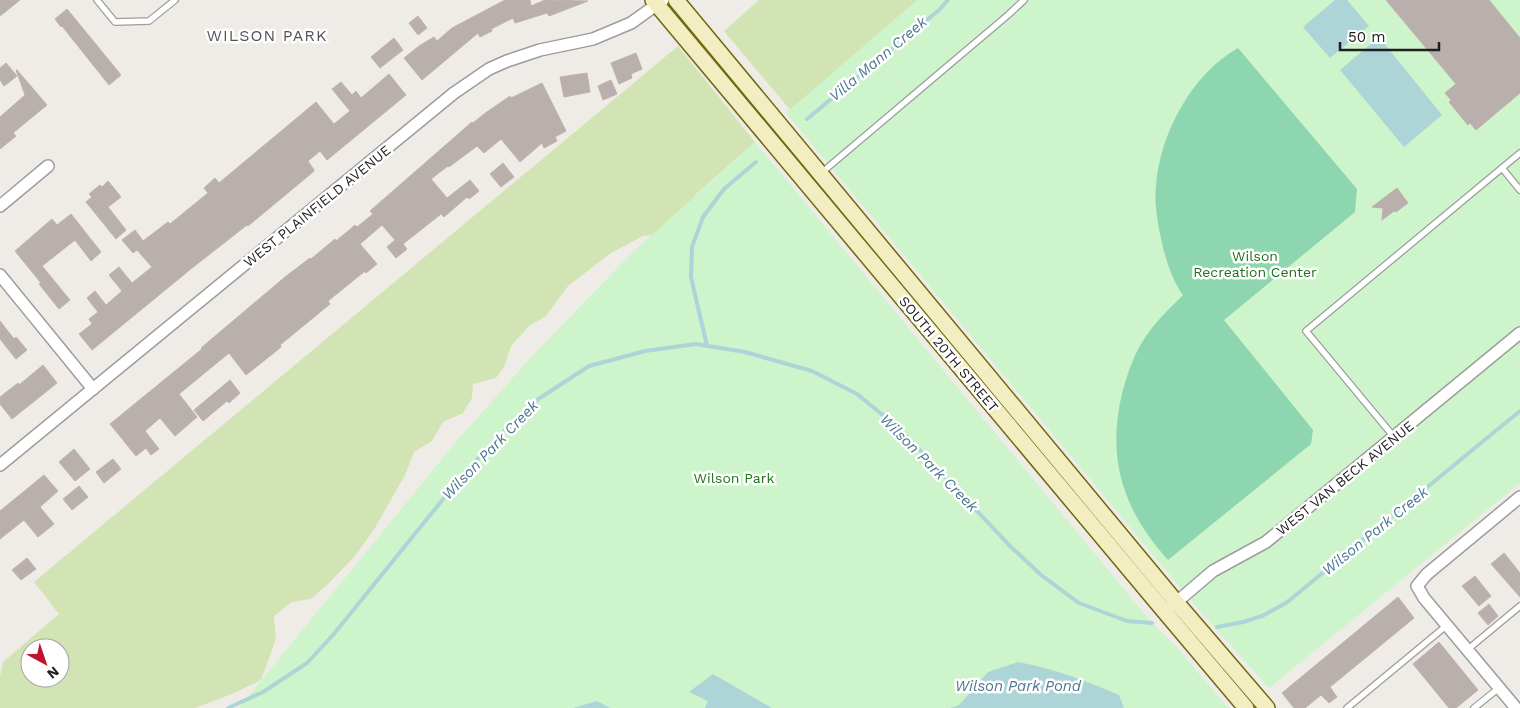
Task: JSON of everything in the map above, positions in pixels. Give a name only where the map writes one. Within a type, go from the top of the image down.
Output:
[{"type":"street","name":"SOUTH 20TH STREET","points":[[676,0],[1267,708]]},
{"type":"street","name":"SOUTH 20TH STREET","points":[[658,2],[806,184],[1246,708]]},
{"type":"street","name":"WEST PLAINFIELD AVENUE","points":[[0,465],[454,94],[490,69],[507,61],[540,50],[593,39],[631,23],[658,2]]},
{"type":"street","points":[[0,206],[48,166]]},
{"type":"street","points":[[0,275],[93,389]]},
{"type":"street","name":"WEST VAN BECK AVENUE","points":[[1169,617],[1213,571],[1266,542],[1395,438],[1520,333]]},
{"type":"street","points":[[1516,708],[1446,626],[1417,586],[1427,574],[1520,497]]},
{"type":"lane","points":[[97,0],[115,22],[149,20],[175,0]]},
{"type":"lane","points":[[806,184],[1001,22],[1024,0]]},
{"type":"lane","points":[[1395,438],[1306,331],[1520,154]]},
{"type":"lane","points":[[1502,168],[1520,190]]},
{"type":"lane","points":[[896,290],[909,279]]},
{"type":"lane","points":[[1467,650],[1520,606]]},
{"type":"lane","points":[[1347,708],[1446,626]]},
{"type":"lane","points":[[1474,708],[1499,688]]},
{"type":"green space","points":[[759,0],[1014,0],[828,155],[724,31]]},
{"type":"green space","name":"Wilson Recreation Center","points":[[917,0],[1520,0],[1520,483],[1269,688],[1199,610],[786,113]]},
{"type":"green space","points":[[678,46],[755,142],[696,194],[669,233],[643,236],[611,253],[568,286],[546,316],[529,326],[511,346],[504,367],[496,378],[473,384],[472,398],[463,413],[443,422],[432,441],[414,452],[405,475],[375,528],[355,556],[311,599],[292,602],[274,616],[276,639],[261,680],[232,694],[195,708],[0,708],[0,677],[3,662],[20,647],[20,688],[70,688],[70,638],[31,638],[59,614],[34,582]]},
{"type":"green space","points":[[1238,48],[1357,189],[1355,212],[1224,320],[1313,430],[1311,444],[1168,560],[1141,524],[1123,485],[1118,465],[1116,444],[1117,422],[1125,384],[1138,350],[1155,324],[1183,295],[1168,263],[1157,214],[1156,186],[1164,146],[1181,107],[1193,89],[1221,59]]},
{"type":"green space","name":"Wilson Park","points":[[755,142],[1152,623],[1175,645],[1228,708],[239,708],[455,443],[533,355],[635,250]]},
{"type":"water","points":[[1335,0],[1347,0],[1369,26],[1330,58],[1303,27]]},
{"type":"water","points":[[1379,37],[1442,115],[1404,147],[1340,70]]},
{"type":"water","name":"Wilson Park Pond","points":[[1018,662],[1094,684],[1119,695],[1124,708],[950,708],[959,705],[988,672]]},
{"type":"water","points":[[713,674],[772,708],[705,708],[708,701],[689,692]]},
{"type":"water","points":[[597,701],[610,708],[573,708]]},
{"type":"building","points":[[0,0],[20,0],[0,16]]},
{"type":"building","points":[[505,0],[530,0],[531,6],[545,0],[588,1],[549,16],[547,13],[515,23],[513,18],[480,37],[478,33],[422,80],[404,58],[434,37],[437,41],[452,28]]},
{"type":"building","points":[[1386,0],[1489,0],[1520,38],[1520,93],[1476,130],[1470,123],[1468,125],[1449,102],[1451,100],[1445,93],[1456,84]]},
{"type":"building","points":[[67,9],[121,75],[109,85],[55,19]]},
{"type":"building","points":[[418,16],[427,28],[418,35],[409,23]]},
{"type":"building","points":[[394,38],[403,50],[380,68],[371,57]]},
{"type":"building","points":[[636,53],[642,69],[631,74],[632,78],[619,84],[611,63]]},
{"type":"building","points":[[6,63],[17,76],[4,86],[0,80],[0,68]]},
{"type":"building","points":[[16,70],[47,105],[13,133],[16,136],[0,149],[0,117],[25,95]]},
{"type":"building","points":[[587,73],[590,92],[564,97],[560,77]]},
{"type":"building","points":[[389,74],[406,95],[327,160],[320,151],[308,161],[314,170],[313,172],[92,350],[79,334],[92,324],[89,319],[98,312],[87,298],[95,291],[106,305],[122,291],[109,275],[119,267],[132,283],[152,267],[137,250],[133,253],[122,240],[135,230],[143,241],[168,222],[170,224],[208,193],[204,188],[215,178],[219,183],[316,102],[334,124],[350,111],[332,89],[341,82],[352,95],[356,91],[361,98]]},
{"type":"building","points":[[611,80],[617,94],[603,100],[598,86]]},
{"type":"building","points":[[542,83],[566,131],[555,137],[557,141],[544,148],[542,143],[520,162],[501,139],[484,153],[477,146],[448,166],[431,179],[447,198],[470,180],[479,191],[469,199],[467,197],[444,217],[441,214],[403,244],[407,249],[396,258],[387,247],[395,240],[382,225],[360,244],[377,264],[366,273],[365,271],[328,301],[330,304],[246,375],[229,353],[179,394],[197,417],[175,436],[160,418],[145,431],[159,449],[151,455],[146,448],[136,456],[110,424],[202,349],[285,277],[335,239],[336,241],[355,225],[357,227],[373,214],[370,211],[472,122],[510,96],[511,98]]},
{"type":"building","points":[[503,163],[514,177],[501,187],[490,174]]},
{"type":"building","points":[[108,181],[121,197],[108,207],[126,230],[116,239],[86,202],[92,197],[89,194],[100,185],[102,187]]},
{"type":"building","points":[[1397,188],[1408,203],[1382,220],[1383,208],[1372,207]]},
{"type":"building","points":[[71,214],[101,252],[91,261],[75,240],[42,266],[70,300],[59,309],[15,251],[52,219],[57,225]]},
{"type":"building","points":[[0,321],[14,339],[16,337],[27,350],[16,359],[0,339]]},
{"type":"building","points":[[43,365],[57,383],[12,419],[0,404],[0,397],[18,383],[19,385]]},
{"type":"building","points":[[230,380],[240,393],[203,421],[194,410]]},
{"type":"building","points":[[74,449],[90,469],[75,481],[59,462]]},
{"type":"building","points":[[113,459],[121,469],[104,483],[96,472]]},
{"type":"building","points":[[44,475],[58,491],[40,507],[54,524],[38,537],[24,520],[0,539],[0,511]]},
{"type":"building","points":[[79,486],[88,497],[72,510],[63,499]]},
{"type":"building","points":[[1504,553],[1520,573],[1520,597],[1491,564]]},
{"type":"building","points":[[27,558],[36,569],[21,580],[12,570]]},
{"type":"building","points":[[1475,576],[1491,596],[1479,606],[1462,586]]},
{"type":"building","points":[[1398,597],[1414,618],[1330,687],[1337,697],[1329,703],[1321,695],[1305,708],[1294,708],[1282,693]]},
{"type":"building","points":[[1489,604],[1498,616],[1488,625],[1478,613]]},
{"type":"building","points":[[1439,642],[1478,690],[1456,708],[1449,708],[1413,664]]},
{"type":"waterway","name":"Villa Mann Creek","points":[[807,119],[939,10],[948,0]]},
{"type":"waterway","points":[[707,346],[691,277],[692,247],[703,217],[724,189],[756,162]]},
{"type":"waterway","name":"Wilson Park Creek","points":[[228,708],[263,692],[307,663],[333,635],[461,477],[494,441],[537,400],[589,366],[645,351],[696,344],[745,352],[812,371],[857,394],[900,429],[1009,545],[1041,575],[1079,603],[1127,621],[1152,623]]},
{"type":"waterway","name":"Wilson Park Creek","points":[[1217,627],[1262,616],[1286,603],[1520,411]]},
{"type":"district","name":"WILSON PARK","points":[[267,35]]}]
